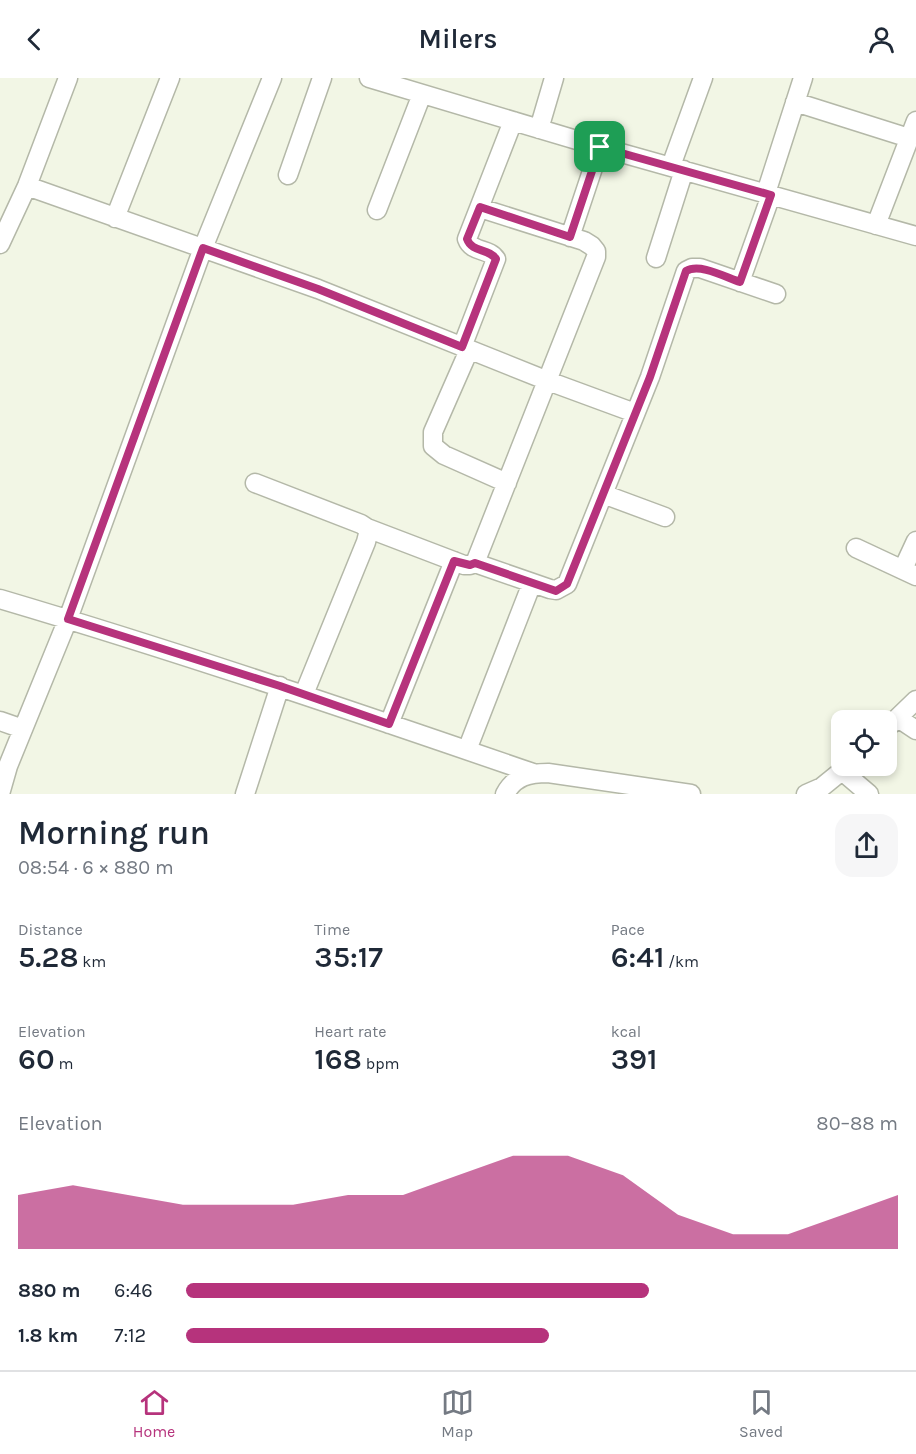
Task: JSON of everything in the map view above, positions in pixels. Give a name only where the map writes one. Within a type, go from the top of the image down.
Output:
[{"type":"street","points":[[0,244],[27,186],[68,78]]},
{"type":"street","points":[[116,218],[170,78]]},
{"type":"street","points":[[0,794],[8,766],[68,619],[203,248],[272,78]]},
{"type":"street","points":[[288,175],[322,78]]},
{"type":"street","points":[[369,78],[388,81],[422,94],[600,147],[916,236]]},
{"type":"street","points":[[539,129],[554,78]]},
{"type":"street","points":[[656,258],[677,168],[703,78]]},
{"type":"street","points":[[740,282],[803,78]]},
{"type":"street","points":[[377,210],[422,94]]},
{"type":"street","points":[[795,102],[909,138]]},
{"type":"street","points":[[507,483],[444,455],[433,446],[433,432],[466,348],[496,259],[493,254],[472,247],[468,244],[467,239],[513,121]]},
{"type":"street","points":[[876,225],[916,121]]},
{"type":"street","points":[[570,237],[600,147]]},
{"type":"street","points":[[27,186],[318,289],[548,381],[635,412]]},
{"type":"street","points":[[475,563],[596,257],[596,251],[592,246],[480,207]]},
{"type":"street","points":[[255,483],[454,561],[470,565],[475,563],[556,591],[567,584],[650,377],[686,271],[700,268],[777,294]]},
{"type":"street","points":[[603,494],[665,517]]},
{"type":"street","points":[[304,694],[366,542],[367,528]]},
{"type":"street","points":[[856,548],[909,572],[916,541]]},
{"type":"street","points":[[389,724],[454,561]]},
{"type":"street","points":[[467,750],[532,583]]},
{"type":"street","points":[[0,599],[280,686],[533,773],[548,773],[691,794]]},
{"type":"street","points":[[245,794],[280,686]]},
{"type":"street","points":[[897,718],[916,700]]},
{"type":"street","points":[[0,721],[23,729]]},
{"type":"street","points":[[897,724],[916,730]]},
{"type":"street","points":[[505,794],[517,779],[533,773]]},
{"type":"street","points":[[806,794],[822,787],[836,776]]},
{"type":"street","points":[[853,776],[869,794]]},
{"type":"route","points":[[600,147],[771,195],[740,282],[700,268],[686,271],[650,377],[571,576],[562,589],[556,591],[475,563],[464,565],[454,561],[389,724],[280,686],[68,619],[203,248],[318,289],[462,347],[496,259],[493,254],[468,244],[467,239],[480,207],[570,237],[600,147]]}]
